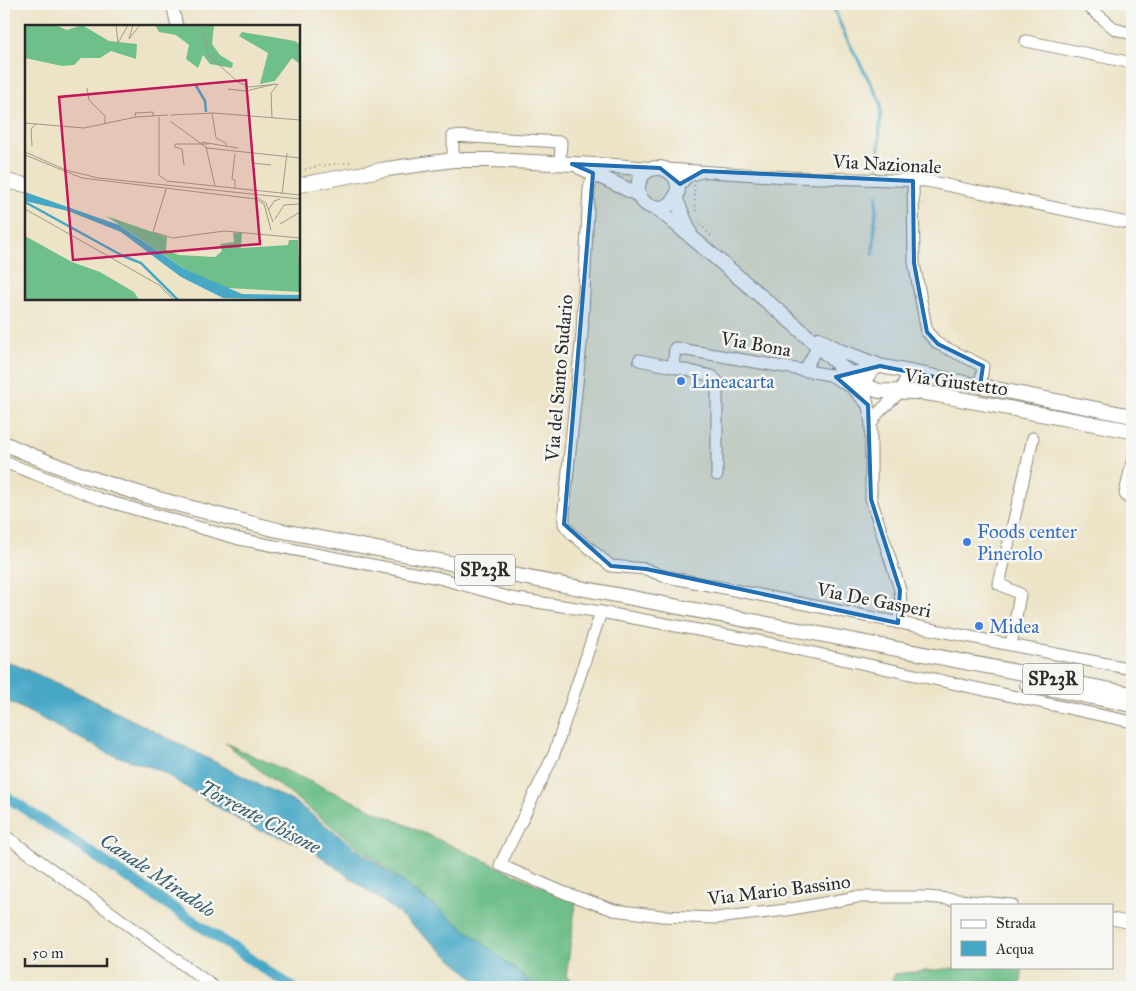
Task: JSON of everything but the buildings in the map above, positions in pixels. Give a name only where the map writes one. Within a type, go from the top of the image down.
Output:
[{"type":"main road","points":[[300,185],[387,169],[453,160],[494,160],[614,166],[650,170],[666,169],[674,177],[676,193],[667,205],[656,207],[646,203],[639,195],[594,173],[566,164]]},
{"type":"main road","points":[[639,195],[638,183],[641,177],[650,170]]},
{"type":"main road","points":[[4,181],[25,185]]},
{"type":"main road","name":"Via Giustetto","points":[[676,193],[691,236]]},
{"type":"main road","name":"Via Giustetto","points":[[656,207],[849,373],[869,388],[879,391],[938,395],[1132,431]]},
{"type":"main road","name":"Via Giustetto","points":[[796,326],[840,351],[880,366],[1132,416]]},
{"type":"main road","name":"SP23R","points":[[4,444],[84,476],[195,510],[278,530],[1132,694]]},
{"type":"main road","points":[[975,664],[1028,684],[1132,705]]},
{"type":"street","points":[[172,4],[177,25]]},
{"type":"street","points":[[1085,4],[1115,28],[1132,34]]},
{"type":"street","points":[[1026,41],[1132,62]]},
{"type":"street","points":[[453,160],[453,136],[561,142],[566,164]]},
{"type":"street","name":"Via Nazionale","points":[[666,169],[787,177],[927,181],[1132,224]]},
{"type":"street","points":[[676,193],[687,177],[703,171]]},
{"type":"street","name":"Via del Santo Sudario","points":[[594,173],[589,189],[582,334],[564,524],[572,534],[610,566]]},
{"type":"street","points":[[913,181],[914,262],[927,332],[938,344],[983,366],[980,386]]},
{"type":"street","points":[[805,370],[818,346]]},
{"type":"street","name":"Via Bona","points":[[673,367],[675,348],[830,375]]},
{"type":"street","points":[[639,360],[712,376],[717,381],[717,475]]},
{"type":"street","points":[[830,375],[880,366]]},
{"type":"street","points":[[880,366],[872,372],[864,384],[871,424],[871,499],[900,590],[898,623]]},
{"type":"street","points":[[871,424],[878,413],[900,392],[908,372]]},
{"type":"street","points":[[830,375],[852,388],[868,405]]},
{"type":"street","points":[[1012,645],[1020,594],[999,584],[1033,438]]},
{"type":"street","points":[[4,462],[100,499],[240,538],[439,578],[511,598],[601,612],[768,643],[1132,722]]},
{"type":"street","points":[[1132,462],[1125,494],[1128,498],[1132,499]]},
{"type":"street","name":"Via De Gasperi","points":[[610,566],[646,569],[663,576],[1132,669]]},
{"type":"street","name":"Via Mario Bassino","points":[[601,612],[554,754],[500,865],[565,893],[614,910],[662,916],[716,918],[786,910],[857,897],[927,897],[1001,904]]},
{"type":"street","points":[[4,835],[214,987]]},
{"type":"street","points":[[1114,919],[1132,923]]},
{"type":"highlighted area","points":[[572,164],[660,168],[680,184],[703,171],[913,181],[914,263],[927,332],[938,344],[983,366],[980,386],[880,366],[836,377],[868,405],[871,499],[900,590],[898,623],[646,569],[611,566],[564,524],[593,173]]},
{"type":"green space","points":[[225,743],[576,902],[566,977],[584,987],[538,987]]},
{"type":"green space","points":[[956,968],[1023,968],[1020,987],[889,987],[895,974]]},
{"type":"water","name":"Torrente Chisone","points":[[4,660],[69,688],[296,803],[482,942],[535,987],[484,987],[393,909],[305,845],[252,828],[157,769],[110,754],[4,699]]},
{"type":"waterway","points":[[832,4],[844,33],[881,103],[878,171]]},
{"type":"waterway","points":[[873,254],[877,195]]},
{"type":"waterway","name":"Canale Miradolo","points":[[4,795],[292,987]]},
{"type":"place","name":"Lineacarta","points":[[681,381]]},
{"type":"place","name":"Foods center Pinerolo","points":[[967,542]]},
{"type":"place","name":"Midea","points":[[979,626]]}]
